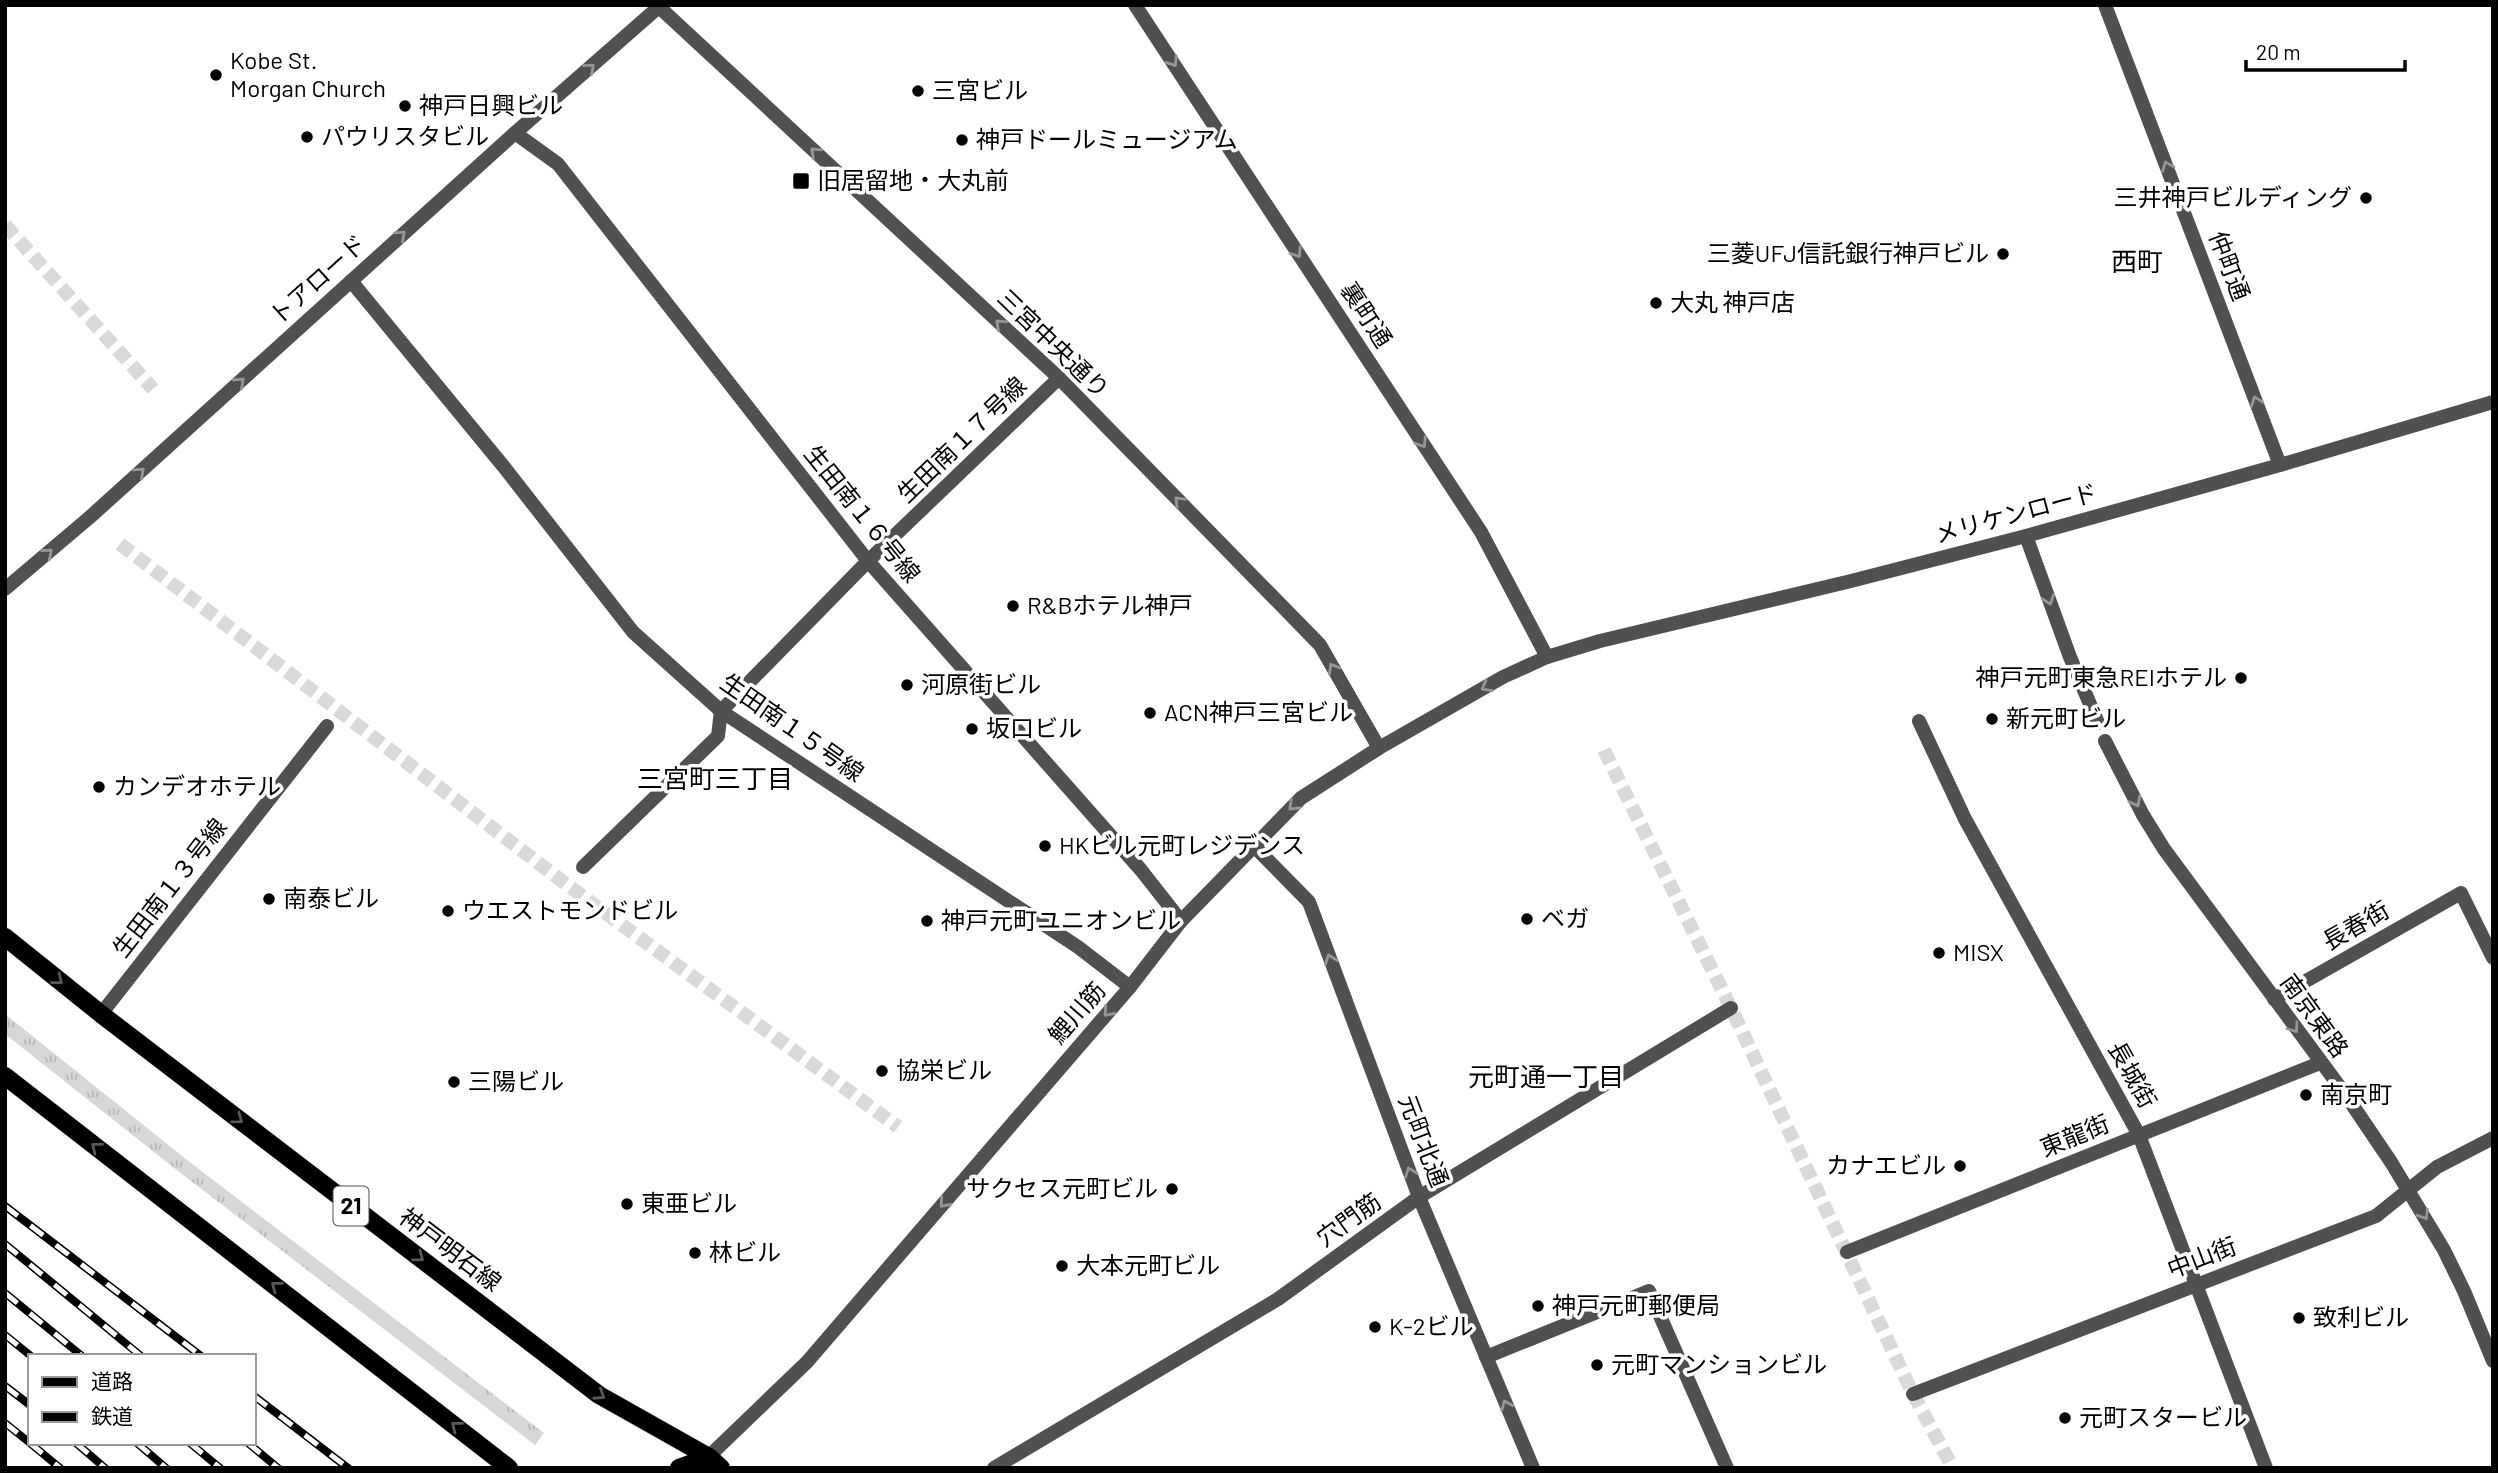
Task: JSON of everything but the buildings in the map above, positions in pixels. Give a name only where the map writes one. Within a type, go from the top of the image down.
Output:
[{"type":"main road","name":"神戸明石線","points":[[5,937],[101,1014],[599,1395],[709,1464]]},
{"type":"main road","points":[[5,1076],[509,1468]]},
{"type":"main road","points":[[679,1468],[709,1464]]},
{"type":"street","name":"裏町通","points":[[1135,5],[1481,532],[1547,657]]},
{"type":"street","name":"仲町通","points":[[2105,5],[2280,465]]},
{"type":"street","name":"トアロード","points":[[5,589],[90,517],[659,6]]},
{"type":"street","name":"三宮中央通り","points":[[659,6],[1059,378],[1320,645],[1379,748]]},
{"type":"street","name":"生田南１６号線","points":[[515,133],[558,164],[867,561],[1141,870],[1181,921]]},
{"type":"street","name":"生田南１５号線","points":[[351,281],[504,467],[633,632],[721,711],[1078,947],[1130,987]]},
{"type":"street","name":"生田南１７号線","points":[[583,867],[718,736],[721,711],[867,561],[1059,378]]},
{"type":"street","name":"メリケンロード","points":[[1547,657],[1600,640],[1851,581],[2026,536],[2280,465],[2493,401]]},
{"type":"street","points":[[2026,536],[2059,628],[2098,723]]},
{"type":"street","name":"鯉川筋","points":[[709,1464],[807,1362],[1130,987],[1181,921],[1301,798],[1379,748],[1503,677],[1547,657]]},
{"type":"street","name":"長城街","points":[[1919,721],[1965,819],[2139,1135],[2266,1468]]},
{"type":"street","name":"生田南１３号線","points":[[101,1014],[327,726]]},
{"type":"street","name":"南京東路","points":[[2105,741],[2143,815],[2164,849],[2368,1128],[2409,1191],[2444,1250],[2493,1362]]},
{"type":"street","name":"元町北通","points":[[1254,845],[1309,902],[1419,1197],[1533,1468]]},
{"type":"street","name":"長春街","points":[[2274,999],[2461,893],[2493,958]]},
{"type":"street","name":"穴門筋","points":[[994,1468],[1278,1299],[1419,1197],[1731,1008]]},
{"type":"street","name":"東龍街","points":[[1847,1252],[2320,1063]]},
{"type":"street","name":"中山街","points":[[1913,1394],[2376,1216],[2437,1167],[2493,1138]]},
{"type":"street","points":[[1486,1357],[1649,1291],[1727,1468]]},
{"type":"green space","points":[[5,1014],[187,1160],[544,1433],[535,1445],[178,1171],[5,1034]]},
{"type":"tunnel","points":[[5,225],[153,389]]},
{"type":"tunnel","points":[[120,544],[566,884],[898,1127]]},
{"type":"tunnel","points":[[1604,750],[1731,1008],[1913,1394],[1953,1468]]},
{"type":"railway","points":[[5,1206],[198,1354]]},
{"type":"railway","points":[[5,1244],[139,1354]]},
{"type":"railway","points":[[5,1293],[80,1354]]},
{"type":"railway","points":[[5,1335],[29,1354]]},
{"type":"railway","points":[[5,1386],[28,1403]]},
{"type":"railway","points":[[256,1398],[348,1468]]},
{"type":"railway","points":[[5,1423],[28,1441]]},
{"type":"railway","points":[[32,1445],[60,1468]]},
{"type":"railway","points":[[78,1445],[105,1468]]},
{"type":"railway","points":[[139,1445],[166,1468]]},
{"type":"railway","points":[[192,1445],[220,1468]]},
{"type":"railway","points":[[250,1445],[278,1468]]},
{"type":"place","name":"Kobe St. Morgan Church","points":[[216,75]]},
{"type":"place","name":"三宮ビル","points":[[918,91]]},
{"type":"place","name":"神戸日興ビル","points":[[405,106]]},
{"type":"place","name":"パウリスタビル","points":[[307,137]]},
{"type":"place","name":"神戸ドールミュージアム","points":[[962,140]]},
{"type":"place","name":"旧居留地・大丸前","points":[[801,181]]},
{"type":"place","name":"三井神戸ビルディング","points":[[2366,198]]},
{"type":"place","name":"三菱UFJ信託銀行神戸ビル","points":[[2003,254]]},
{"type":"place","name":"大丸 神戸店","points":[[1656,303]]},
{"type":"place","name":"R&Bホテル神戸","points":[[1013,606]]},
{"type":"place","name":"神戸元町東急REIホテル","points":[[2241,678]]},
{"type":"place","name":"河原街ビル","points":[[907,685]]},
{"type":"place","name":"ACN神戸三宮ビル","points":[[1150,713]]},
{"type":"place","name":"新元町ビル","points":[[1992,719]]},
{"type":"place","name":"坂口ビル","points":[[972,729]]},
{"type":"place","name":"カンデオホテル","points":[[99,787]]},
{"type":"place","name":"HKビル元町レジデンス","points":[[1045,846]]},
{"type":"place","name":"南泰ビル","points":[[269,899]]},
{"type":"place","name":"ウエストモンドビル","points":[[448,911]]},
{"type":"place","name":"ベガ","points":[[1527,919]]},
{"type":"place","name":"神戸元町ユニオンビル","points":[[927,921]]},
{"type":"place","name":"MISX","points":[[1939,953]]},
{"type":"place","name":"協栄ビル","points":[[882,1071]]},
{"type":"place","name":"三陽ビル","points":[[454,1082]]},
{"type":"place","name":"南京町","points":[[2306,1095]]},
{"type":"place","name":"カナエビル","points":[[1960,1166]]},
{"type":"place","name":"サクセス元町ビル","points":[[1172,1189]]},
{"type":"place","name":"東亜ビル","points":[[627,1204]]},
{"type":"place","name":"林ビル","points":[[695,1253]]},
{"type":"place","name":"大本元町ビル","points":[[1062,1266]]},
{"type":"place","name":"神戸元町郵便局","points":[[1538,1306]]},
{"type":"place","name":"致利ビル","points":[[2299,1318]]},
{"type":"place","name":"K-2ビル","points":[[1375,1327]]},
{"type":"place","name":"元町マンションビル","points":[[1597,1365]]},
{"type":"place","name":"元町スタービル","points":[[2065,1418]]},
{"type":"district","name":"西町","points":[[2137,262]]},
{"type":"district","name":"三宮町三丁目","points":[[715,779]]},
{"type":"district","name":"元町通一丁目","points":[[1546,1077]]}]
